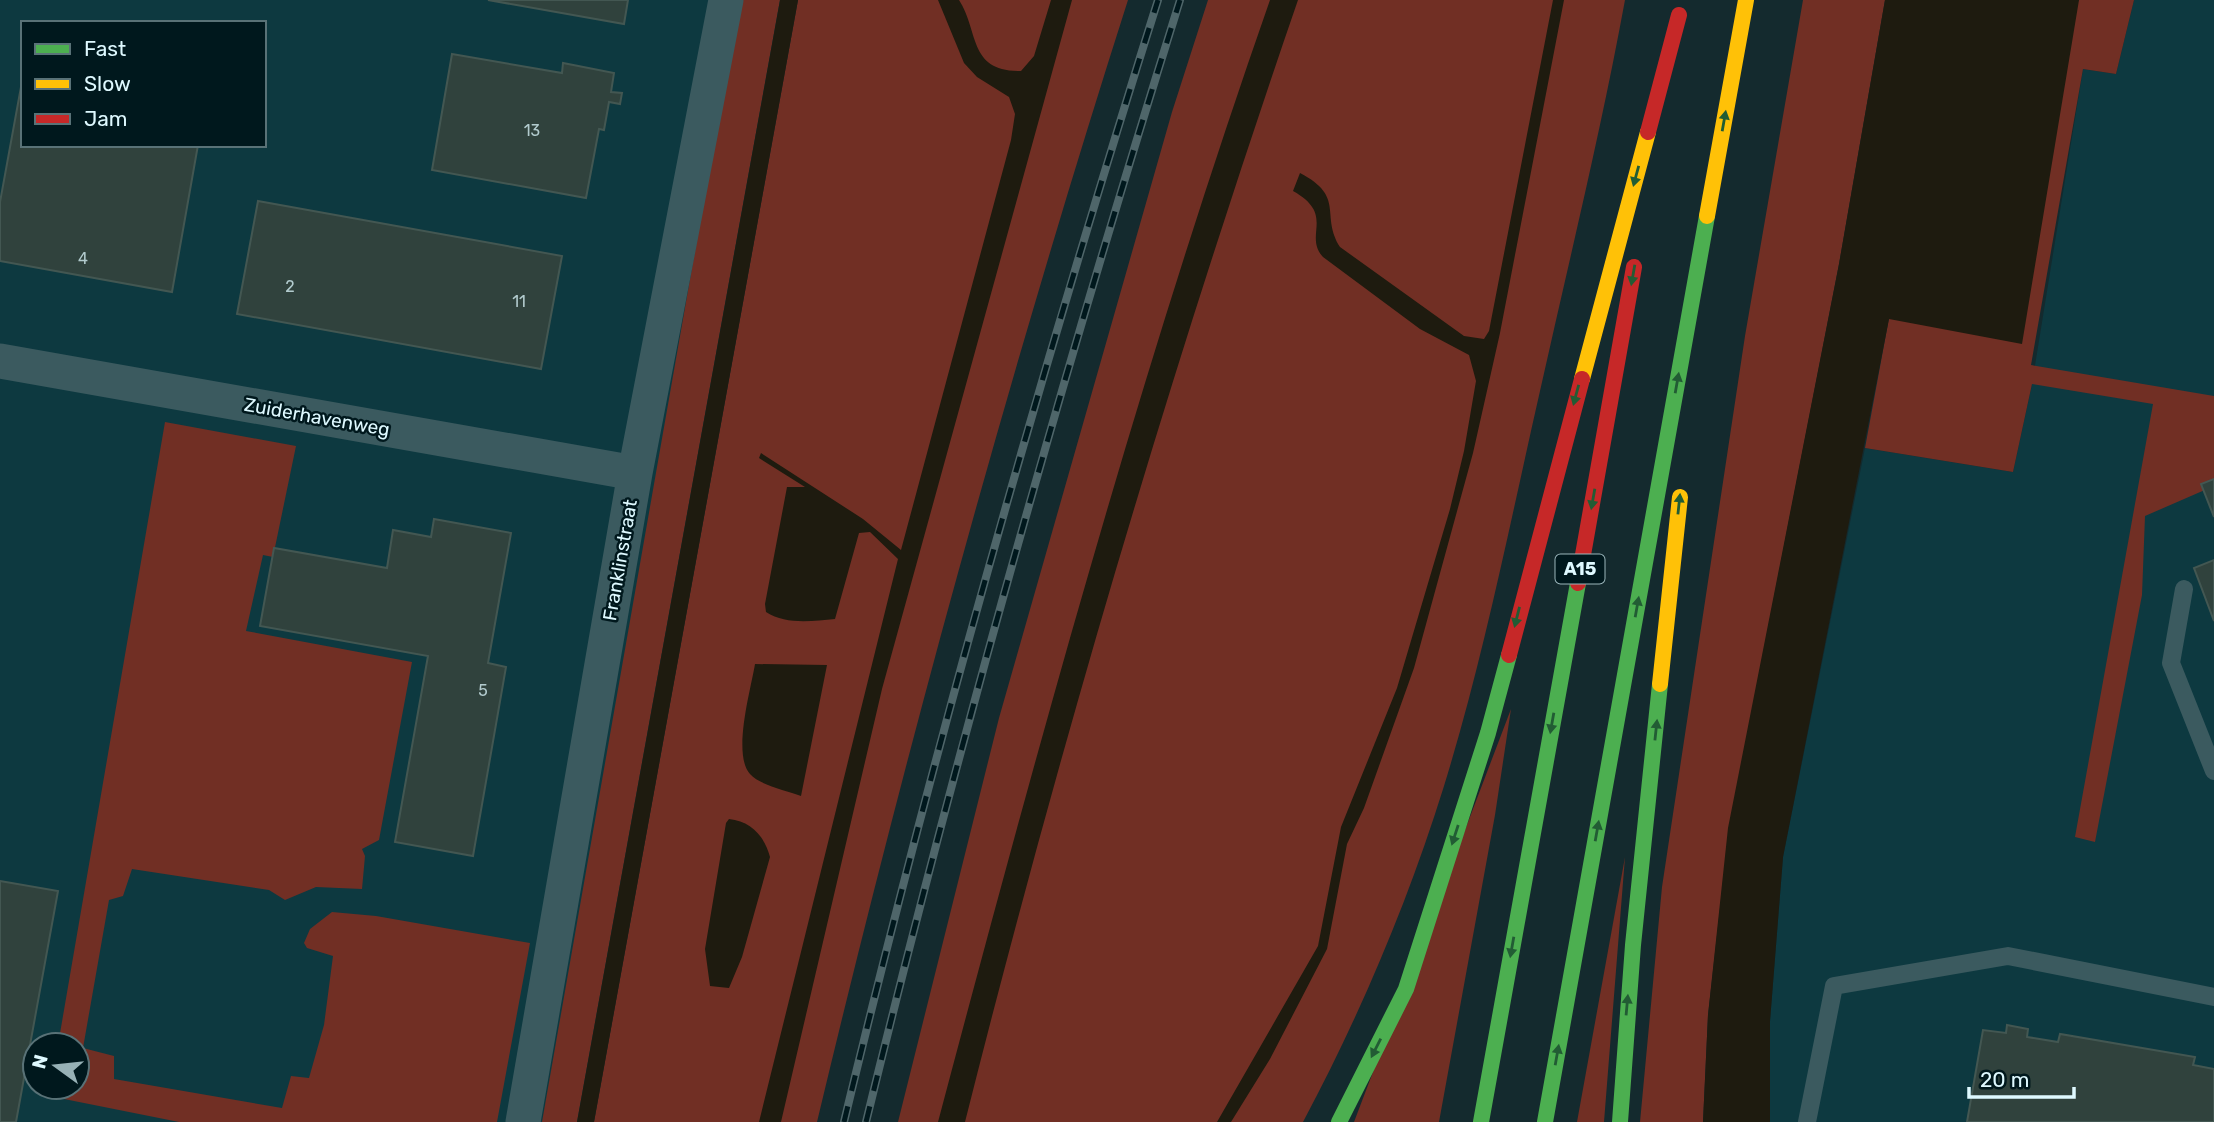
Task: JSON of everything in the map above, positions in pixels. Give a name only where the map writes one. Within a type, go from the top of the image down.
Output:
[{"type":"highway","points":[[1545,1122],[1746,0]]},
{"type":"highway","name":"A15","points":[[1645,207],[1681,8]]},
{"type":"highway","name":"A15","points":[[1339,1122],[1406,989],[1488,733],[1681,8]]},
{"type":"highway","points":[[1689,410],[1712,188]]},
{"type":"highway","name":"A15","points":[[1481,1122],[1638,248]]},
{"type":"highway","points":[[1620,1122],[1633,945],[1682,479]]},
{"type":"street","name":"Franklinstraat","points":[[523,1122],[635,473],[726,0]]},
{"type":"street","name":"Zuiderhavenweg","points":[[0,361],[635,473]]},
{"type":"lane","points":[[2184,589],[2171,663],[2214,771]]},
{"type":"lane","points":[[1807,1122],[1834,986],[2008,956],[2214,997]]},
{"type":"shaded area","points":[[0,0],[789,0],[588,1122],[0,1122]]},
{"type":"shaded area","points":[[739,0],[780,0],[577,1122],[542,1122]]},
{"type":"shaded area","points":[[780,0],[798,0],[594,1122],[577,1122]]},
{"type":"shaded area","points":[[798,0],[1128,0],[1042,278],[962,558],[887,840],[817,1122],[594,1122]]},
{"type":"shaded area","points":[[938,0],[959,0],[978,48],[992,65],[1004,70],[1021,71],[1034,56],[1051,0],[1072,0],[882,689],[781,1122],[759,1122],[898,559],[870,532],[859,533],[835,619],[791,620],[766,612],[765,604],[787,487],[805,487],[759,458],[761,453],[863,519],[901,550],[1011,140],[1015,114],[1009,97],[977,77],[964,63]]},
{"type":"shaded area","points":[[1208,0],[1625,0],[1507,540],[1458,737],[1430,829],[1399,915],[1344,1041],[1303,1122],[898,1122],[999,718],[1172,112]]},
{"type":"shaded area","points":[[1270,0],[1298,0],[1206,278],[1120,558],[1039,839],[965,1122],[938,1122],[1093,558],[1178,278]]},
{"type":"shaded area","points":[[1553,0],[1564,0],[1500,333],[1473,453],[1414,668],[1364,808],[1347,844],[1327,949],[1270,1059],[1231,1122],[1217,1122],[1318,946],[1341,827],[1397,688],[1450,509],[1464,451],[1476,381],[1469,355],[1420,329],[1323,257],[1316,241],[1317,225],[1313,208],[1293,191],[1300,173],[1314,182],[1328,199],[1334,236],[1340,247],[1464,336],[1484,339],[1489,331]]},
{"type":"shaded area","points":[[1803,0],[1885,0],[1839,264],[1729,828],[1708,1015],[1703,1122],[1640,1122],[1662,887],[1745,336]]},
{"type":"shaded area","points":[[1885,0],[2079,0],[2022,344],[1889,319],[1783,857],[1770,1021],[1770,1122],[1703,1122],[1708,1015],[1728,828],[1839,264]]},
{"type":"shaded area","points":[[2079,0],[2134,0],[2116,74],[2083,69],[2031,365],[2214,396],[2214,486],[2145,516],[2142,595],[2095,842],[2075,837],[2153,404],[2032,384],[2013,472],[1865,448],[1889,318]]},
{"type":"shaded area","points":[[2134,0],[2214,0],[2214,1122],[1770,1122],[1770,1021],[1783,857],[1865,448],[2013,472],[2032,384],[2083,69],[2116,74]]},
{"type":"shaded area","points":[[165,422],[296,446],[273,557],[263,555],[246,631],[412,662],[379,840],[362,849],[365,856],[362,889],[316,887],[285,900],[269,890],[132,869],[123,896],[109,900],[86,1031],[60,1031]]},
{"type":"shaded area","points":[[755,664],[827,665],[801,796],[760,782],[750,774],[745,765],[743,737]]},
{"type":"shaded area","points":[[1511,709],[1495,815],[1439,1122],[1354,1122]]},
{"type":"shaded area","points":[[729,819],[744,823],[756,831],[765,843],[770,857],[742,957],[729,988],[710,986],[705,949],[726,823]]},
{"type":"shaded area","points":[[1625,857],[1604,1122],[1577,1122]]},
{"type":"shaded area","points":[[332,912],[376,916],[530,943],[497,1122],[179,1122],[74,1101],[91,1101],[91,1050],[114,1056],[114,1079],[282,1108],[291,1076],[309,1078],[324,1025],[333,956],[307,948],[304,943],[310,929]]},
{"type":"building","points":[[488,0],[628,0],[624,24]]},
{"type":"building","points":[[452,54],[562,73],[563,63],[614,73],[611,92],[622,93],[620,104],[609,102],[604,130],[599,129],[586,198],[432,170]]},
{"type":"building","points":[[21,87],[21,147],[198,147],[172,292],[0,261],[0,202]]},
{"type":"building","points":[[258,201],[562,256],[541,369],[237,314]]},
{"type":"building","points":[[2214,479],[2214,517],[2201,484]]},
{"type":"building","points":[[434,519],[511,533],[488,663],[506,667],[473,856],[395,842],[428,656],[260,626],[274,548],[387,568],[393,530],[431,537]]},
{"type":"building","points":[[2214,560],[2214,621],[2194,568]]},
{"type":"building","points":[[0,881],[58,891],[33,1031],[21,1031],[21,1094],[16,1122],[0,1122]]},
{"type":"building","points":[[2007,1025],[2028,1029],[2027,1037],[2058,1042],[2060,1034],[2195,1057],[2193,1065],[2214,1069],[2214,1122],[1967,1122],[1983,1030],[2006,1033]]},
{"type":"railway","points":[[844,1122],[915,839],[991,558],[1072,279],[1158,0]]},
{"type":"railway","points":[[866,1122],[901,980],[1014,558],[1180,0]]},
{"type":"traffic: fast","points":[[1545,1122],[1707,216]]},
{"type":"traffic: fast","points":[[1481,1122],[1578,583]]},
{"type":"traffic: fast","points":[[1339,1122],[1406,989],[1488,733],[1509,655]]},
{"type":"traffic: fast","points":[[1620,1122],[1633,945],[1660,684]]},
{"type":"traffic: slow","points":[[1707,216],[1746,0]]},
{"type":"traffic: slow","points":[[1582,379],[1648,132]]},
{"type":"traffic: slow","points":[[1660,684],[1680,497]]},
{"type":"traffic: jam","points":[[1648,132],[1679,15]]},
{"type":"traffic: jam","points":[[1578,583],[1634,267]]},
{"type":"traffic: jam","points":[[1509,655],[1582,379]]}]
